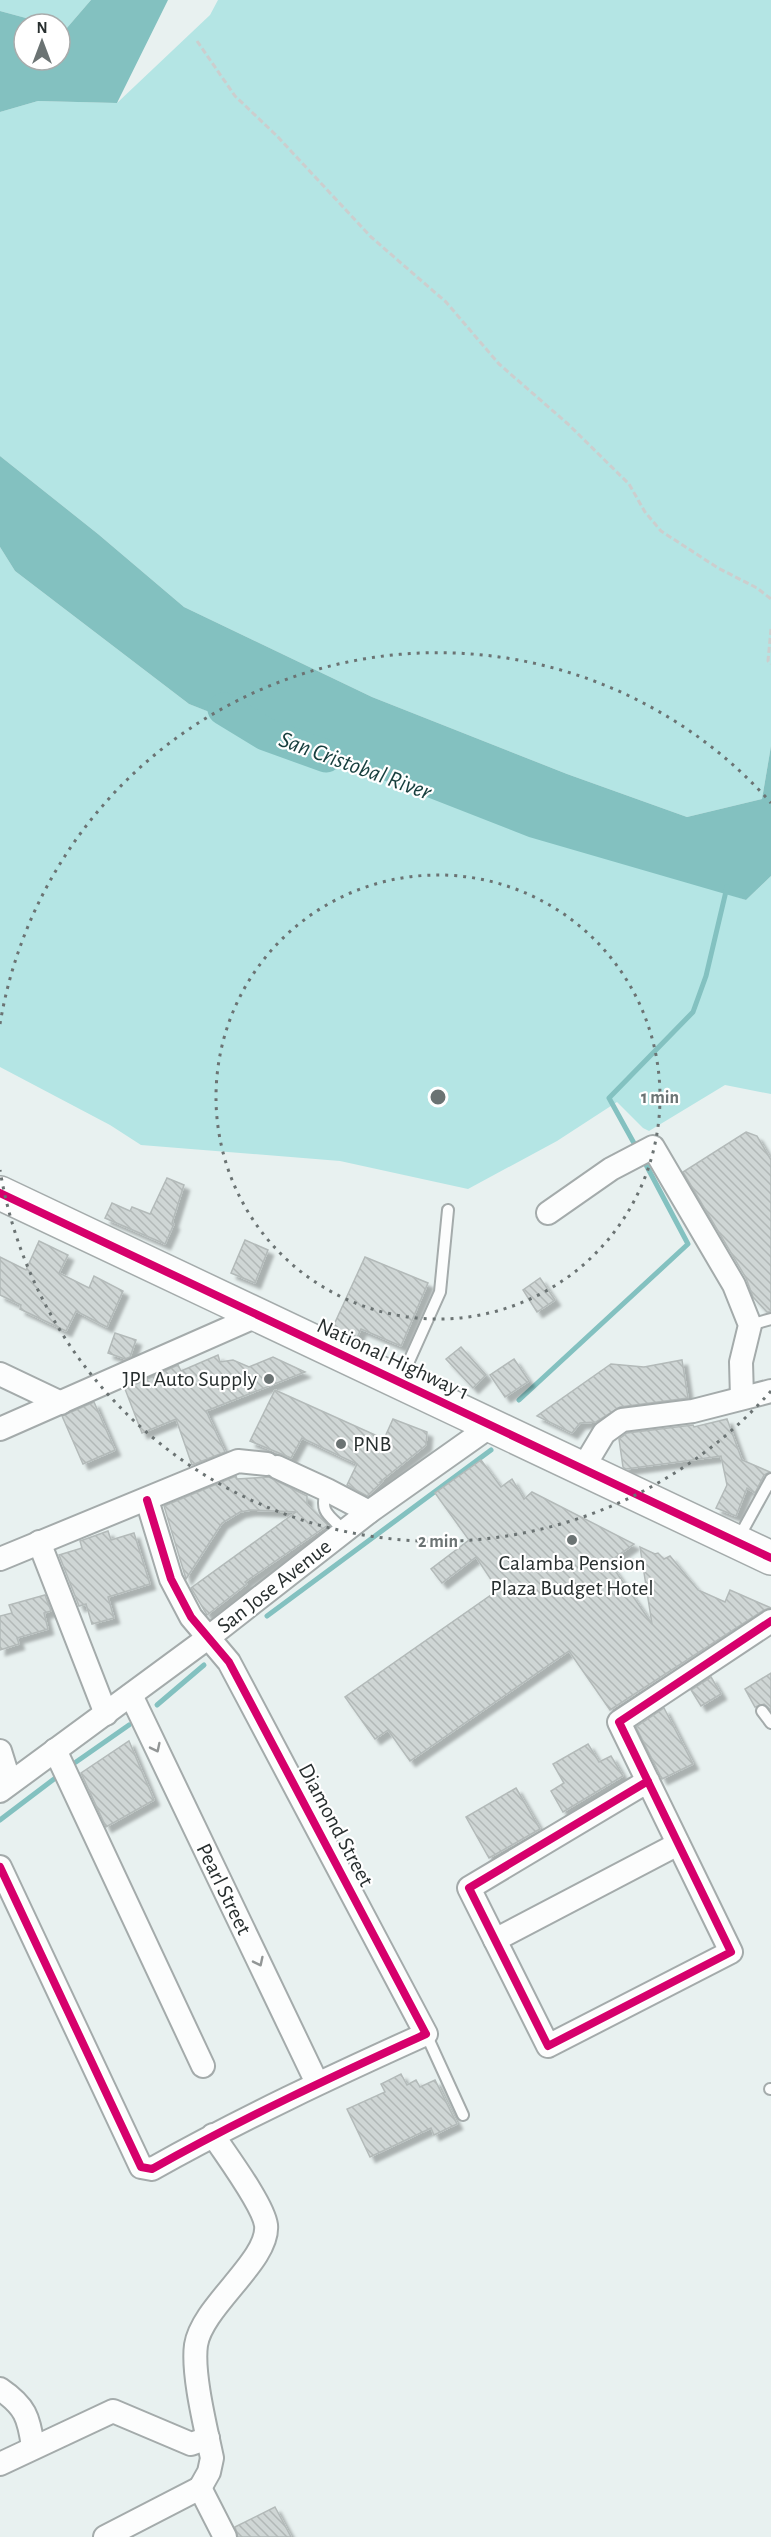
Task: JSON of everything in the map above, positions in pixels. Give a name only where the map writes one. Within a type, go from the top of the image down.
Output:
[{"type":"highway","name":"National Highway 1","points":[[0,1193],[771,1558]]},
{"type":"street","points":[[548,1213],[611,1169],[653,1147],[734,1285],[761,1322],[741,1362],[742,1398]]},
{"type":"street","points":[[0,1430],[259,1315]]},
{"type":"street","points":[[0,1374],[60,1403]]},
{"type":"street","points":[[583,1468],[604,1433],[622,1420],[693,1411],[771,1391]]},
{"type":"street","name":"San Jose Avenue","points":[[5,1787],[209,1637],[369,1512],[492,1425]]},
{"type":"street","points":[[0,1559],[238,1461],[272,1466],[327,1490],[369,1512]]},
{"type":"street","name":"Diamond Street","points":[[147,1500],[171,1579],[191,1617],[229,1662],[426,2034]]},
{"type":"street","points":[[39,1542],[106,1714]]},
{"type":"street","points":[[648,1781],[469,1888],[548,2046],[731,1952],[620,1722],[771,1621]]},
{"type":"street","name":"Pearl Street","points":[[131,1695],[318,2083]]},
{"type":"street","points":[[54,1750],[203,2066]]},
{"type":"street","points":[[0,1751],[5,1787]]},
{"type":"street","points":[[495,1940],[678,1844]]},
{"type":"street","points":[[0,1868],[141,2167],[152,2169],[213,2134],[426,2034]]},
{"type":"street","points":[[105,2537],[200,2488],[209,2472],[212,2458],[197,2370],[196,2344],[208,2318],[262,2246],[266,2226],[260,2209],[213,2134]]},
{"type":"street","points":[[0,2389],[18,2401],[30,2422],[33,2446]]},
{"type":"street","points":[[0,2464],[33,2446],[113,2411],[191,2444],[208,2438]]},
{"type":"street","points":[[200,2488],[225,2537]]},
{"type":"lane","points":[[400,1382],[440,1292],[448,1210]]},
{"type":"lane","points":[[736,1541],[771,1479]]},
{"type":"lane","points":[[327,1490],[323,1501],[324,1511],[345,1531]]},
{"type":"lane","points":[[762,1711],[771,1724]]},
{"type":"lane","points":[[426,2034],[463,2115]]},
{"type":"path","points":[[197,41],[235,96],[277,136],[371,237],[446,302],[499,363],[568,424],[629,484],[645,512],[661,531],[718,568],[757,588],[771,598]]},
{"type":"path","points":[[771,629],[768,661],[771,664]]},
{"type":"shaded area","points":[[0,0],[91,0],[72,22],[72,12],[12,12],[12,14],[0,11]]},
{"type":"shaded area","points":[[218,0],[771,0],[771,746],[762,799],[687,817],[567,774],[372,697],[184,607],[98,534],[0,456],[0,112],[38,101],[117,103],[210,15]]},
{"type":"shaded area","points":[[0,547],[15,571],[189,704],[354,767],[746,900],[771,876],[771,1094],[725,1085],[649,1131],[643,1128],[617,1102],[557,1141],[468,1189],[340,1161],[141,1145],[110,1125],[0,1067]]},
{"type":"water","points":[[91,0],[168,0],[117,103],[38,101],[0,112],[0,11],[12,14],[12,72],[72,72],[72,22]]},
{"type":"water","points":[[0,456],[98,534],[184,607],[372,697],[567,774],[687,817],[762,799],[771,746],[771,876],[746,900],[529,837],[189,704],[15,571],[0,547]]},
{"type":"building","points":[[746,1132],[757,1136],[771,1160],[771,1312],[767,1312],[753,1297],[746,1278],[683,1172]]},
{"type":"building","points":[[167,1178],[184,1185],[172,1223],[174,1224],[165,1244],[105,1218],[112,1203],[130,1211],[132,1207],[150,1214]]},
{"type":"building","points":[[245,1240],[268,1250],[255,1283],[231,1273]]},
{"type":"building","points":[[39,1241],[68,1255],[59,1273],[89,1288],[94,1276],[123,1291],[107,1327],[76,1311],[66,1331],[20,1309],[21,1305],[0,1295],[0,1257],[26,1270]]},
{"type":"building","points":[[365,1257],[428,1283],[401,1346],[361,1329],[357,1338],[332,1329]]},
{"type":"building","points":[[540,1278],[555,1300],[537,1312],[523,1290]]},
{"type":"building","points":[[115,1333],[136,1340],[130,1357],[125,1359],[108,1353]]},
{"type":"building","points":[[461,1347],[486,1375],[473,1388],[446,1359]]},
{"type":"building","points":[[218,1355],[220,1362],[233,1360],[249,1367],[273,1357],[305,1372],[206,1411],[225,1452],[192,1465],[176,1419],[142,1433],[125,1389],[178,1365],[181,1371]]},
{"type":"building","points":[[514,1359],[529,1381],[505,1397],[490,1375]]},
{"type":"building","points":[[682,1360],[688,1398],[620,1407],[596,1422],[580,1423],[572,1433],[537,1416],[611,1364],[644,1367]]},
{"type":"building","points":[[275,1390],[384,1439],[393,1419],[427,1432],[426,1445],[380,1482],[382,1482],[367,1496],[347,1485],[357,1464],[302,1438],[291,1458],[250,1441]]},
{"type":"building","points":[[94,1402],[115,1450],[83,1464],[62,1416]]},
{"type":"building","points":[[727,1419],[742,1460],[770,1472],[764,1475],[755,1493],[747,1488],[736,1516],[716,1508],[727,1485],[721,1456],[626,1469],[623,1467],[619,1439],[627,1433],[693,1425],[694,1427]]},
{"type":"building","points":[[481,1460],[501,1487],[512,1479],[524,1499],[532,1492],[634,1544],[609,1562],[652,1624],[640,1547],[655,1554],[658,1553],[664,1559],[670,1556],[698,1590],[725,1602],[730,1590],[771,1608],[764,1610],[610,1710],[569,1651],[410,1761],[388,1730],[375,1739],[345,1697],[498,1590],[476,1557],[442,1583],[431,1569],[469,1540],[435,1493]]},
{"type":"building","points":[[236,1476],[237,1479],[269,1477],[307,1496],[307,1504],[328,1525],[245,1582],[247,1584],[207,1615],[191,1588],[296,1512],[251,1510],[240,1512],[222,1523],[186,1579],[164,1506]]},
{"type":"building","points":[[108,1531],[111,1540],[134,1533],[150,1584],[108,1597],[114,1618],[92,1624],[86,1604],[79,1606],[59,1555],[82,1548],[80,1541]]},
{"type":"building","points":[[45,1595],[51,1611],[44,1613],[48,1629],[17,1638],[19,1644],[0,1650],[0,1616],[12,1613],[9,1605]]},
{"type":"building","points":[[771,1673],[771,1710],[764,1704],[755,1707],[745,1689]]},
{"type":"building","points":[[711,1677],[721,1694],[701,1706],[691,1690]]},
{"type":"building","points":[[664,1708],[693,1764],[662,1779],[636,1727]]},
{"type":"building","points":[[129,1741],[154,1800],[106,1827],[81,1773]]},
{"type":"building","points":[[588,1744],[599,1762],[611,1756],[623,1776],[563,1812],[551,1791],[564,1783],[553,1764]]},
{"type":"building","points":[[516,1788],[540,1829],[489,1858],[466,1817]]},
{"type":"building","points":[[401,2074],[407,2085],[416,2080],[420,2087],[435,2080],[457,2124],[434,2135],[431,2128],[370,2157],[347,2109],[385,2092],[381,2084]]},
{"type":"building","points":[[275,2507],[291,2537],[238,2537],[235,2527]]},
{"type":"waterway","name":"San Cristobal River","points":[[224,709],[265,734],[326,756]]},
{"type":"waterway","points":[[635,1145],[609,1098],[693,1012],[706,976],[727,887]]},
{"type":"waterway","points":[[519,1400],[688,1244],[644,1161]]},
{"type":"waterway","points":[[267,1616],[491,1450]]},
{"type":"waterway","points":[[157,1705],[204,1665]]},
{"type":"waterway","points":[[76,1762],[129,1725]]},
{"type":"waterway","points":[[0,1820],[58,1776]]},
{"type":"cycle path","points":[[0,1193],[771,1558]]},
{"type":"cycle path","points":[[0,1867],[141,2167],[152,2169],[288,2098],[426,2034],[229,1662],[191,1617],[171,1579],[147,1500]]},
{"type":"cycle path","points":[[648,1781],[469,1888],[548,2046],[731,1952],[619,1722],[771,1621]]},
{"type":"place","name":"JPL Auto Supply","points":[[269,1379]]},
{"type":"place","name":"PNB","points":[[341,1444]]},
{"type":"place","name":"Calamba Pension Plaza Budget Hotel","points":[[572,1540]]}]
